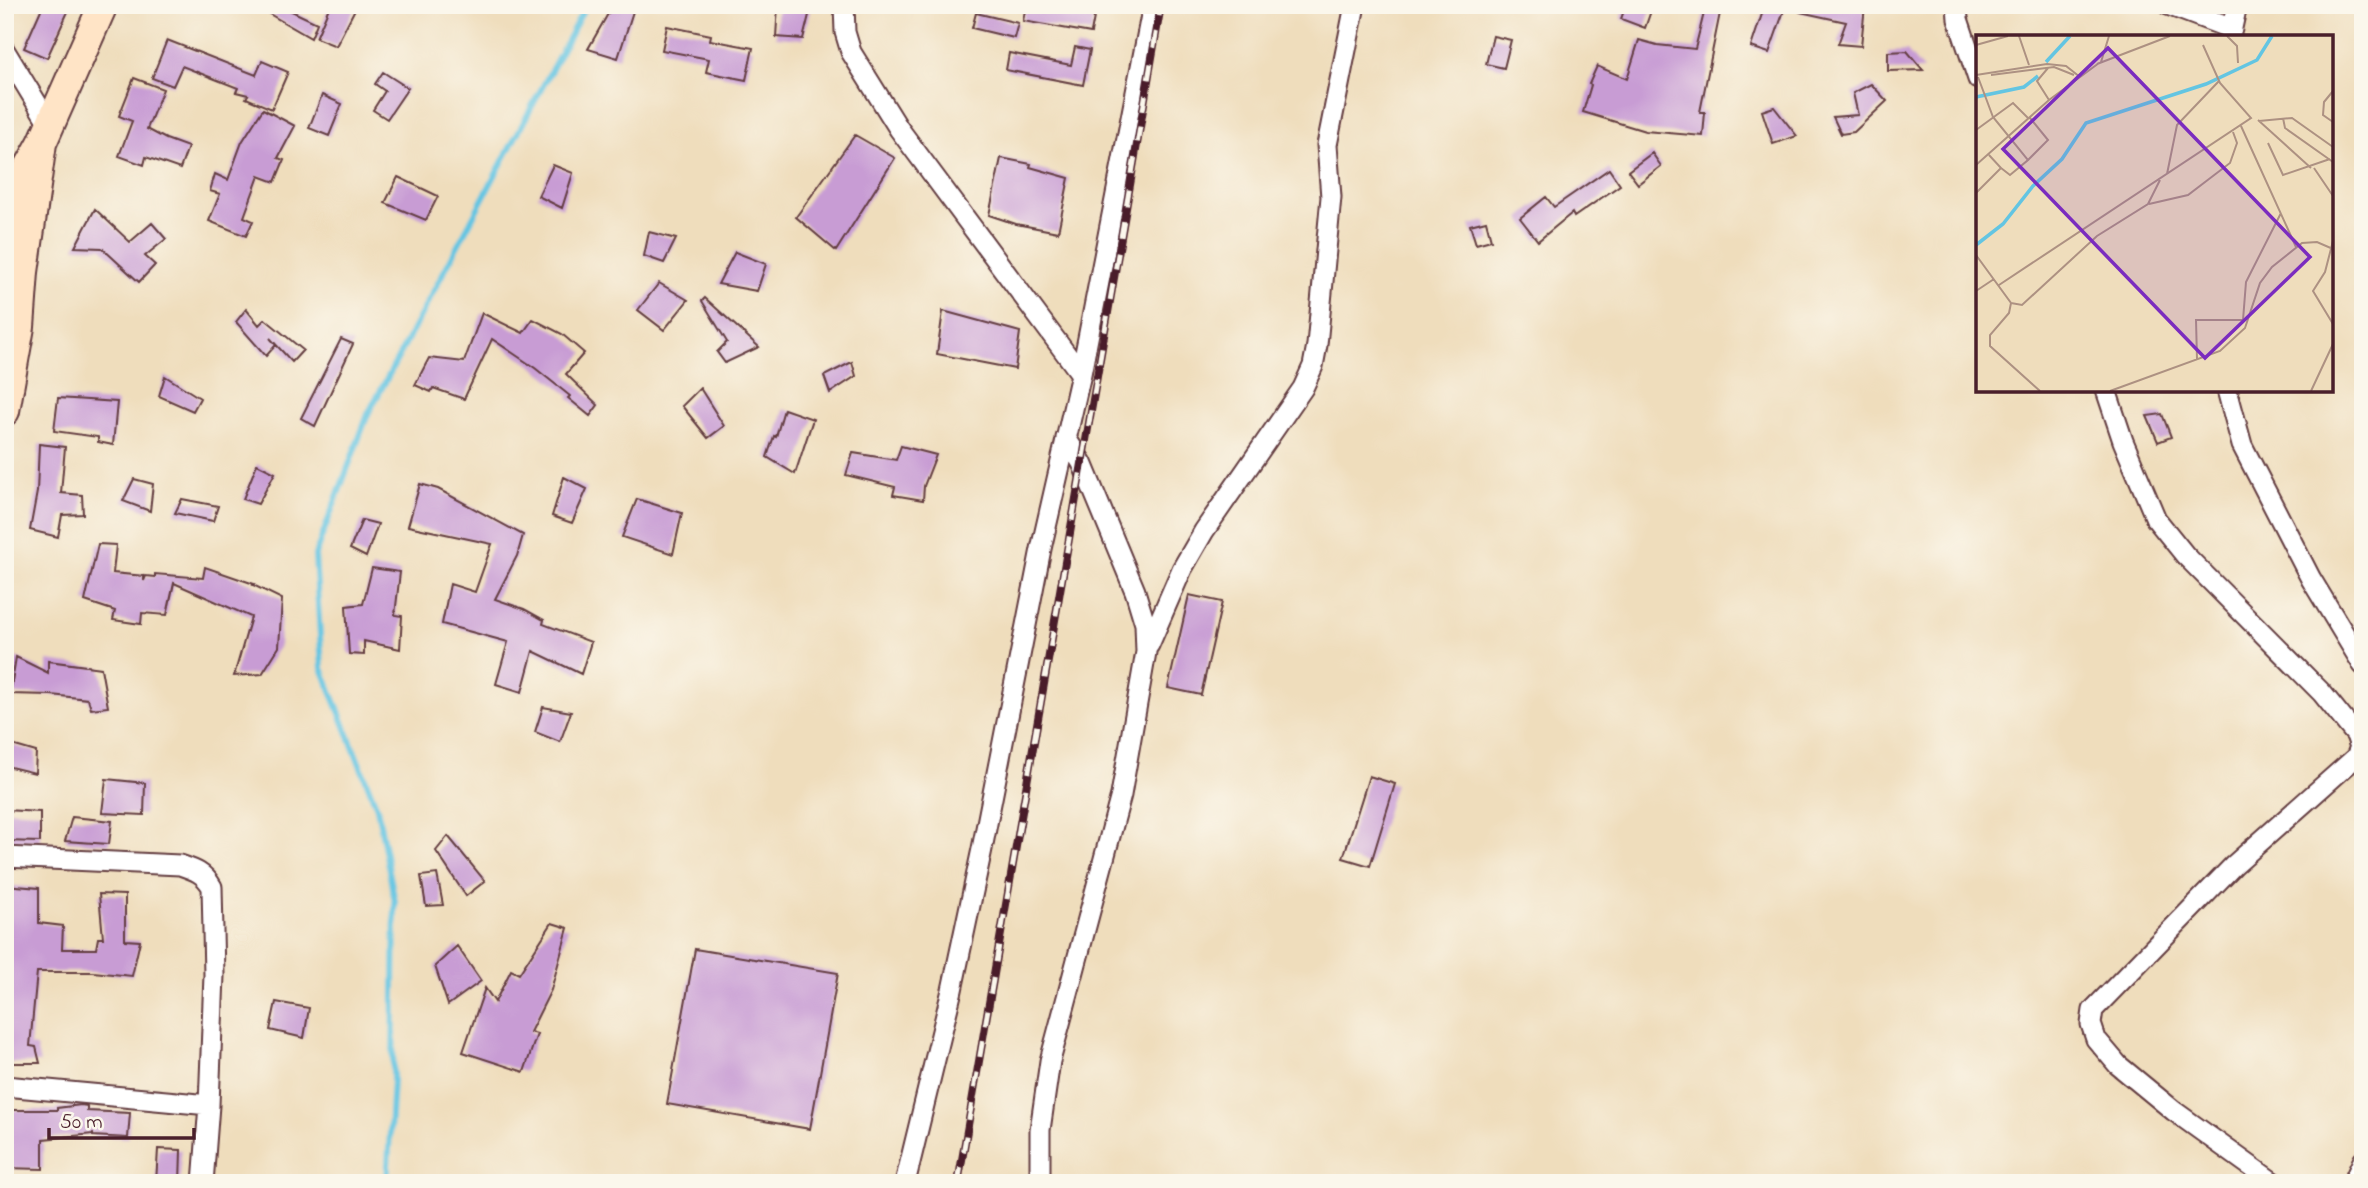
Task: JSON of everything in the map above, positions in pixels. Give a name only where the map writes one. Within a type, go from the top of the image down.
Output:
[{"type":"main road","points":[[5,238],[25,174],[46,134],[103,5]]},
{"type":"main road","points":[[5,411],[11,342],[46,134]]},
{"type":"street","points":[[844,5],[845,32],[851,52],[899,129],[1081,373]]},
{"type":"street","points":[[905,1183],[953,990],[1041,549],[1081,373],[1153,5]]},
{"type":"street","points":[[1146,652],[1182,569],[1204,531],[1303,388],[1313,366],[1331,197],[1327,145],[1355,5]]},
{"type":"street","points":[[1957,5],[1958,19],[1976,73]]},
{"type":"street","points":[[2168,5],[2231,33],[2236,5]]},
{"type":"street","points":[[5,51],[46,134]]},
{"type":"street","points":[[2107,392],[2123,441],[2156,519],[2185,555],[2322,693],[2356,735],[2360,747],[2356,757],[2234,865],[2094,1010],[2091,1024],[2096,1039],[2118,1065],[2174,1111],[2274,1183]]},
{"type":"street","points":[[2228,392],[2242,445],[2311,579],[2363,665]]},
{"type":"street","points":[[1040,1183],[1040,1130],[1050,1061],[1121,795],[1146,652],[1145,624],[1135,591],[1082,463],[1066,438]]},
{"type":"street","points":[[5,856],[180,865],[206,876],[212,887],[214,975],[203,1183]]},
{"type":"street","points":[[5,1086],[209,1105]]},
{"type":"street","points":[[2353,1183],[2363,1161]]},
{"type":"building","points":[[43,5],[71,5],[47,58],[24,48]]},
{"type":"building","points":[[261,5],[279,5],[317,23],[311,38],[259,8]]},
{"type":"building","points":[[330,5],[357,5],[336,46],[316,38]]},
{"type":"building","points":[[613,5],[635,5],[618,58],[588,49]]},
{"type":"building","points":[[778,5],[811,7],[803,39],[776,37]]},
{"type":"building","points":[[1026,5],[1096,7],[1091,33],[1023,21]]},
{"type":"building","points":[[1626,5],[1653,5],[1645,28],[1621,19]]},
{"type":"building","points":[[1765,5],[1786,5],[1769,53],[1751,47]]},
{"type":"building","points":[[1801,5],[1865,5],[1861,46],[1838,44],[1846,22],[1800,12]]},
{"type":"building","points":[[1705,9],[1720,13],[1700,112],[1705,112],[1703,136],[1645,131],[1583,112],[1591,85],[1589,84],[1597,66],[1627,79],[1639,40],[1695,49]]},
{"type":"building","points":[[976,13],[1018,23],[1014,38],[972,28]]},
{"type":"building","points":[[667,26],[711,35],[710,40],[753,48],[746,80],[706,72],[709,59],[662,50]]},
{"type":"building","points":[[1493,36],[1511,40],[1504,68],[1486,64]]},
{"type":"building","points":[[167,40],[256,75],[262,61],[288,72],[272,109],[246,98],[248,95],[236,92],[238,88],[182,66],[173,86],[152,78]]},
{"type":"building","points":[[1075,47],[1090,50],[1083,85],[1006,70],[1009,53],[1071,65]]},
{"type":"building","points":[[1907,51],[1923,70],[1888,71],[1888,52]]},
{"type":"building","points":[[383,72],[408,88],[387,119],[373,110],[385,91],[375,84]]},
{"type":"building","points":[[134,78],[163,89],[147,129],[188,147],[180,169],[146,157],[144,165],[119,156],[132,121],[119,116]]},
{"type":"building","points":[[1871,84],[1887,101],[1854,132],[1841,134],[1833,117],[1858,115],[1853,93]]},
{"type":"building","points":[[322,95],[342,104],[329,136],[309,128]]},
{"type":"building","points":[[1774,107],[1797,136],[1773,144],[1762,111]]},
{"type":"building","points":[[263,109],[295,126],[278,158],[284,160],[275,182],[259,176],[244,217],[253,221],[246,236],[209,221],[220,194],[210,191],[215,174],[228,180],[242,142]]},
{"type":"building","points":[[855,135],[895,158],[836,251],[796,217]]},
{"type":"building","points":[[1652,153],[1661,166],[1638,184],[1628,171]]},
{"type":"building","points":[[1001,158],[1031,164],[1030,167],[1069,178],[1058,232],[1016,224],[989,215]]},
{"type":"building","points":[[553,165],[573,173],[562,208],[538,196]]},
{"type":"building","points":[[1609,169],[1620,185],[1574,217],[1572,213],[1538,241],[1520,218],[1546,197],[1554,207]]},
{"type":"building","points":[[398,177],[438,196],[426,220],[385,203]]},
{"type":"building","points":[[95,209],[130,242],[152,223],[166,239],[145,256],[155,265],[139,282],[102,248],[75,247]]},
{"type":"building","points":[[1486,221],[1491,240],[1476,244],[1470,225]]},
{"type":"building","points":[[649,232],[676,239],[664,263],[644,256]]},
{"type":"building","points":[[735,252],[766,264],[757,291],[718,284]]},
{"type":"building","points":[[659,283],[688,300],[664,330],[638,310]]},
{"type":"building","points":[[705,298],[759,347],[725,363],[717,352],[727,342],[702,301]]},
{"type":"building","points":[[246,309],[259,325],[265,319],[303,350],[292,362],[270,338],[276,345],[266,356],[236,322]]},
{"type":"building","points":[[943,311],[1020,332],[1015,369],[937,354]]},
{"type":"building","points":[[482,313],[523,333],[533,319],[562,334],[584,353],[566,374],[598,405],[590,416],[535,368],[492,339],[464,399],[433,388],[431,392],[415,385],[429,358],[464,362]]},
{"type":"building","points":[[341,339],[353,344],[315,426],[301,418]]},
{"type":"building","points":[[852,362],[856,376],[830,393],[824,376]]},
{"type":"building","points":[[165,376],[200,398],[193,411],[159,396]]},
{"type":"building","points":[[700,388],[724,426],[708,438],[682,406]]},
{"type":"building","points":[[58,398],[117,402],[113,445],[98,442],[98,437],[54,431]]},
{"type":"building","points":[[784,409],[813,419],[795,474],[767,457]]},
{"type":"building","points":[[2162,414],[2171,437],[2158,442],[2147,416]]},
{"type":"building","points":[[39,444],[65,447],[61,493],[82,495],[83,514],[62,515],[58,537],[30,530],[37,492]]},
{"type":"building","points":[[901,446],[936,455],[924,486],[923,500],[893,495],[895,487],[846,475],[853,453],[896,460]]},
{"type":"building","points":[[257,464],[275,473],[258,504],[243,499]]},
{"type":"building","points":[[564,477],[587,489],[572,523],[552,516]]},
{"type":"building","points":[[134,479],[153,484],[150,511],[123,501]]},
{"type":"building","points":[[420,484],[438,489],[523,535],[517,556],[495,599],[524,609],[544,620],[543,624],[591,642],[581,674],[533,651],[522,692],[496,684],[508,642],[442,624],[450,584],[475,592],[492,544],[408,526]]},
{"type":"building","points":[[182,499],[218,506],[213,521],[175,513]]},
{"type":"building","points":[[637,499],[682,513],[673,554],[622,537]]},
{"type":"building","points":[[362,520],[378,524],[366,557],[350,549]]},
{"type":"building","points":[[98,544],[116,545],[113,573],[144,576],[144,581],[146,576],[155,577],[155,574],[203,578],[205,567],[254,584],[282,599],[279,647],[262,674],[234,676],[251,617],[174,583],[167,615],[142,613],[141,624],[113,620],[115,611],[85,601]]},
{"type":"building","points":[[372,568],[400,572],[395,615],[402,616],[400,649],[364,641],[364,655],[349,654],[346,606],[363,604]]},
{"type":"building","points":[[1189,595],[1222,602],[1201,695],[1168,688]]},
{"type":"building","points":[[16,657],[48,673],[48,661],[101,668],[108,707],[91,709],[88,699],[10,694]]},
{"type":"building","points":[[543,707],[571,712],[560,742],[535,732]]},
{"type":"building","points":[[5,743],[36,752],[35,773],[6,766]]},
{"type":"building","points":[[1369,776],[1395,784],[1370,866],[1343,858]]},
{"type":"building","points":[[106,779],[145,783],[144,815],[102,813]]},
{"type":"building","points":[[5,810],[40,812],[40,842],[5,841]]},
{"type":"building","points":[[72,817],[112,821],[109,844],[65,841]]},
{"type":"building","points":[[448,836],[485,881],[466,896],[436,851]]},
{"type":"building","points":[[437,874],[443,905],[426,906],[421,876]]},
{"type":"building","points":[[5,885],[39,888],[39,923],[63,926],[62,949],[96,949],[98,938],[103,938],[99,894],[125,895],[125,940],[140,941],[132,976],[93,972],[37,972],[30,1046],[36,1047],[40,1063],[5,1063]]},
{"type":"building","points":[[552,923],[568,928],[551,990],[530,1032],[537,1034],[524,1072],[463,1052],[485,988],[495,1002],[511,970],[519,974]]},
{"type":"building","points":[[457,946],[481,981],[448,1005],[435,966]]},
{"type":"building","points":[[695,949],[838,973],[810,1129],[667,1104]]},
{"type":"building","points":[[276,1002],[309,1008],[304,1038],[270,1030]]},
{"type":"building","points":[[87,1106],[87,1111],[130,1113],[128,1138],[93,1134],[43,1139],[43,1169],[5,1168],[5,1110],[57,1110]]},
{"type":"building","points":[[158,1149],[181,1150],[180,1183],[156,1183]]},
{"type":"waterway","points":[[387,1183],[393,1080],[395,902],[377,808],[322,668],[315,555],[368,414],[586,5]]},
{"type":"railway","points":[[958,1183],[1161,5]]}]
